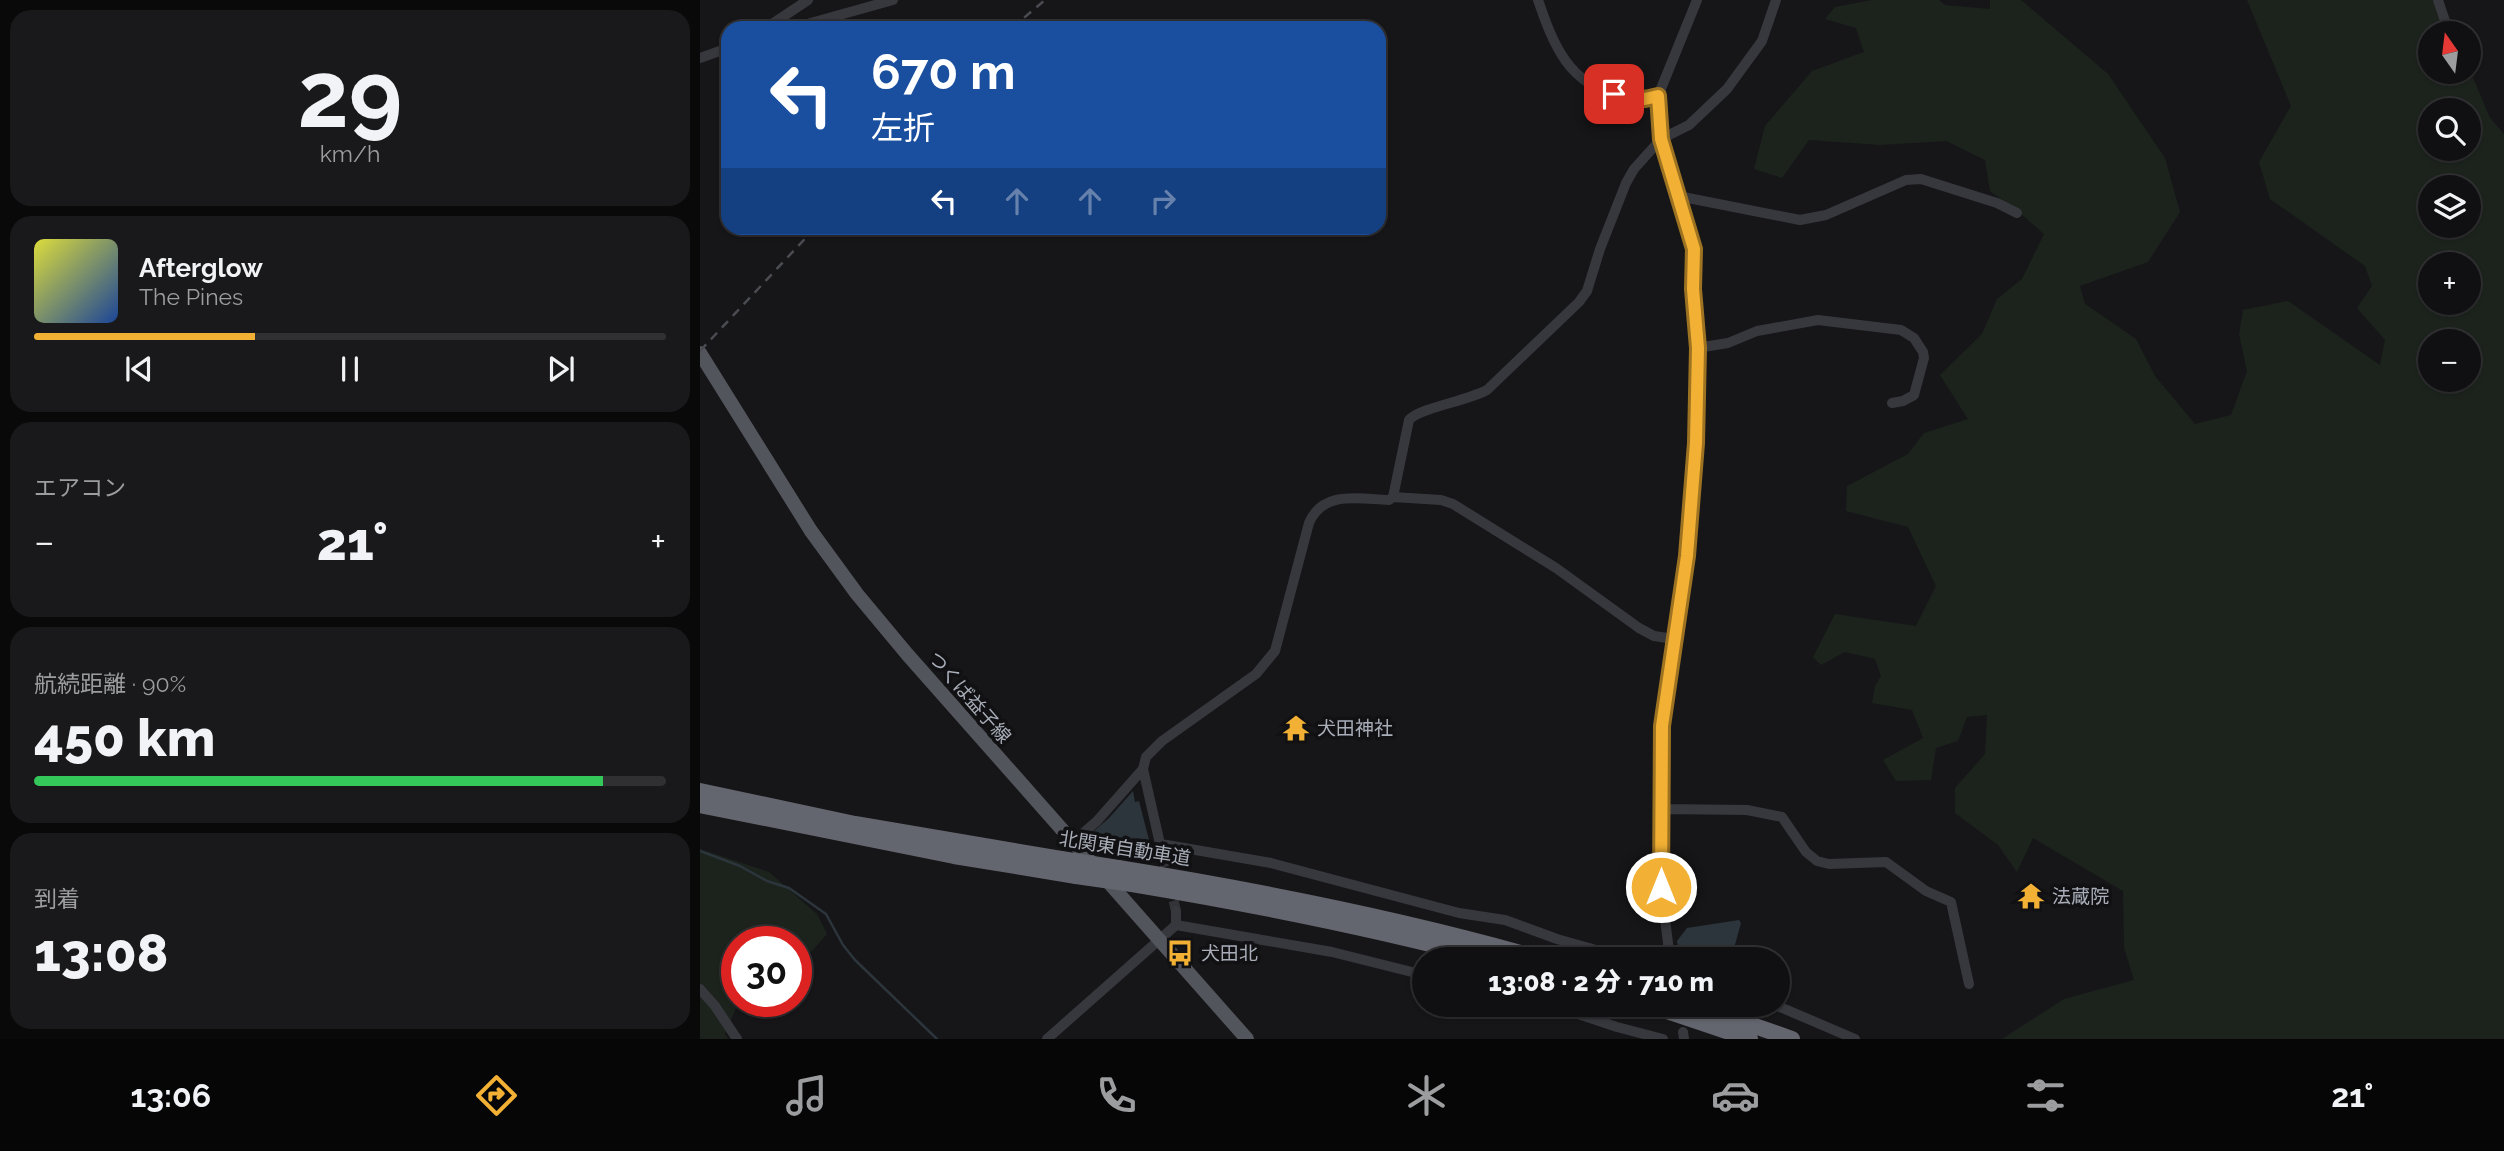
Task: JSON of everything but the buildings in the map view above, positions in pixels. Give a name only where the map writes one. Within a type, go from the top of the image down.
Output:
[{"type":"highway","name":"北関東自動車道","points":[[700,791],[868,826],[1284,897],[1496,947]]},
{"type":"highway","name":"北関東自動車道","points":[[700,805],[954,856],[1298,914],[1439,947]]},
{"type":"highway","points":[[1685,1017],[1750,1039]]},
{"type":"highway","points":[[1729,1017],[1792,1039]]},
{"type":"main road","name":"つくば益子線","points":[[700,353],[804,520],[856,594],[1247,1039]]},
{"type":"street","points":[[818,21],[893,0]]},
{"type":"street","points":[[1538,0],[1557,47],[1580,79],[1614,94],[1645,99],[1658,96]]},
{"type":"street","points":[[1668,947],[1661,887],[1662,726],[1687,556],[1696,443],[1698,348],[1693,289],[1694,249],[1661,139],[1658,96],[1697,0]]},
{"type":"street","points":[[1393,497],[1409,420],[1417,413],[1472,398],[1487,390],[1579,302],[1587,291],[1600,249],[1634,169],[1661,139],[1689,125],[1727,89],[1762,41],[1776,0]]},
{"type":"street","points":[[2438,0],[2445,21]]},
{"type":"street","points":[[776,21],[802,2]]},
{"type":"street","points":[[700,58],[721,50]]},
{"type":"street","points":[[1678,197],[1800,220],[1826,215],[1906,180],[1921,179],[1997,203],[2017,213]]},
{"type":"street","points":[[1698,348],[1728,343],[1757,331],[1818,320],[1901,330],[1914,338],[1924,358],[1914,395],[1892,403]]},
{"type":"street","points":[[1073,842],[1097,821],[1143,769],[1146,757],[1162,741],[1256,674],[1275,651],[1309,523],[1317,510],[1332,500],[1389,500],[1393,497],[1441,500],[1453,504],[1556,568],[1639,628],[1654,636],[1674,639]]},
{"type":"street","points":[[1143,769],[1163,857]]},
{"type":"street","points":[[1662,809],[1747,810],[1782,817],[1806,852],[1817,861],[1829,864],[1886,862],[1926,891],[1951,902],[1969,984]]},
{"type":"street","points":[[1161,844],[1271,863],[1459,913],[1505,920],[1585,947]]},
{"type":"street","points":[[1047,1039],[1160,941],[1176,925],[1176,911]]},
{"type":"street","points":[[1176,925],[1332,953],[1412,972]]},
{"type":"street","points":[[700,989],[737,1039]]},
{"type":"street","points":[[1790,1011],[1855,1039]]},
{"type":"street","points":[[1587,1017],[1663,1039]]},
{"type":"shaded area","points":[[1872,0],[1939,0],[1945,5],[1990,9],[1990,0],[2021,0],[2108,74],[2165,158],[2180,212],[2148,262],[2080,286],[2085,304],[2136,339],[2155,376],[2195,424],[2231,415],[2247,371],[2239,334],[2243,310],[2288,301],[2380,365],[2385,340],[2357,308],[2372,286],[2365,266],[2270,199],[2259,162],[2291,106],[2247,0],[2433,0],[2447,14],[2450,21],[2418,21],[2418,84],[2476,84],[2490,118],[2504,134],[2504,1039],[2002,1039],[2064,999],[2134,980],[2124,948],[2123,891],[2033,838],[2017,872],[1998,845],[1955,813],[1955,788],[1985,754],[1987,715],[1967,717],[1958,741],[1936,748],[1931,780],[1896,781],[1883,760],[1923,738],[1912,710],[1872,703],[1875,686],[1881,676],[1875,659],[1845,652],[1821,665],[1813,657],[1835,614],[1916,626],[1936,586],[1908,527],[1846,511],[1847,486],[1908,454],[1924,433],[1968,419],[1940,375],[1982,334],[1997,299],[2022,279],[2044,234],[1990,191],[1985,160],[1946,141],[1880,145],[1809,140],[1782,178],[1754,169],[1765,126],[1812,71],[1864,52],[1856,28],[1825,19],[1835,7]]},
{"type":"shaded area","points":[[1133,791],[1135,802],[1139,801],[1149,840],[1132,838],[1113,855],[1099,853],[1087,837],[1109,818]]},
{"type":"shaded area","points":[[700,849],[769,872],[817,914],[827,934],[812,951],[812,926],[721,926],[721,1017],[732,1017],[725,1034],[728,1039],[700,1039]]},
{"type":"shaded area","points":[[1739,920],[1741,923],[1734,947],[1678,947],[1677,941],[1687,928]]},
{"type":"waterway","points":[[700,851],[789,888],[826,914],[843,945],[855,960],[937,1039]]},
{"type":"tunnel","points":[[1163,857],[1176,911]]},
{"type":"railway","points":[[1020,21],[1045,0]]},
{"type":"railway","points":[[700,351],[808,235]]},
{"type":"place","name":"犬田神社","points":[[1296,728]]},
{"type":"place","name":"法蔵院","points":[[2031,896]]},
{"type":"place","name":"犬田北","points":[[1180,953]]},
{"type":"route","points":[[1614,94],[1645,99],[1658,96],[1657,113],[1661,139],[1694,249],[1693,289],[1698,348],[1696,443],[1684,586],[1675,631],[1661,738],[1661,887]]}]
